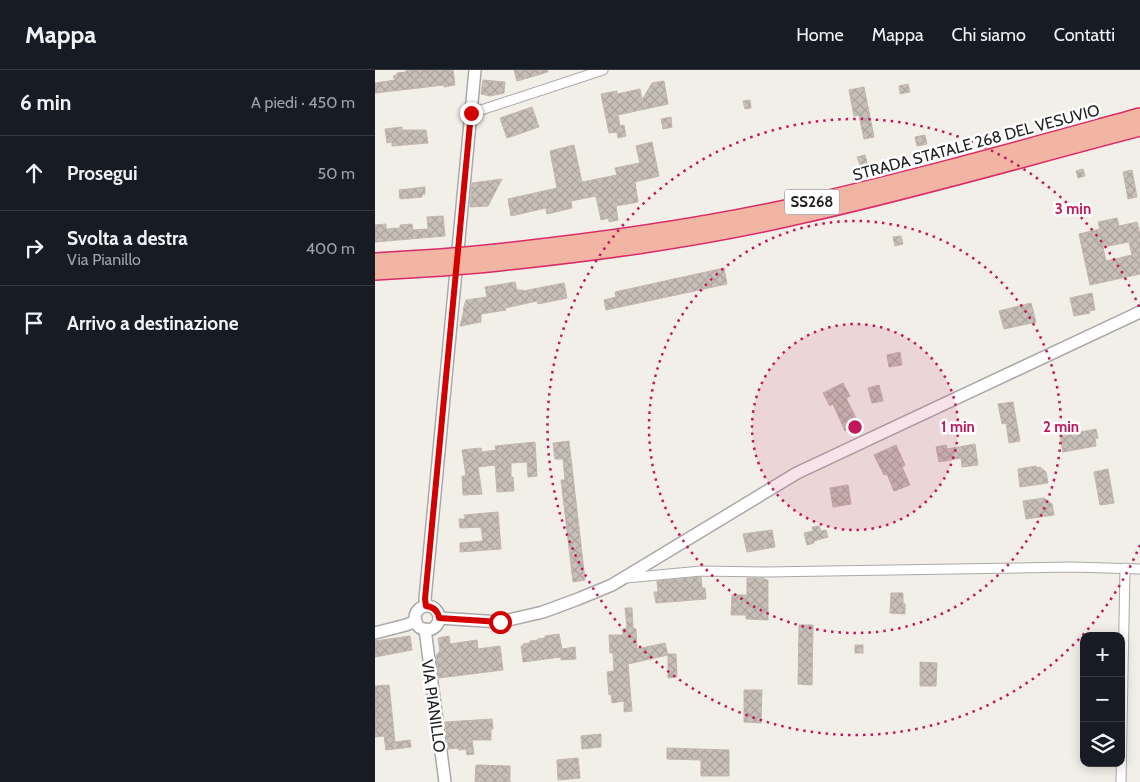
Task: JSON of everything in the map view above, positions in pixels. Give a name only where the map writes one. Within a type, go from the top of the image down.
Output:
[{"type":"highway","name":"STRADA STATALE 268 DEL VESUVIO","points":[[477,260],[660,232],[798,206],[1140,116]]},
{"type":"highway","name":"STRADA STATALE 268 DEL VESUVIO","points":[[375,261],[441,262],[576,254],[661,242],[801,216],[881,197],[1140,128]]},
{"type":"highway","name":"STRADA STATALE 268 DEL VESUVIO","points":[[375,272],[441,262]]},
{"type":"street","points":[[426,606],[425,599],[475,70]]},
{"type":"street","points":[[471,113],[603,70]]},
{"type":"street","points":[[439,618],[500,622],[543,612],[612,585],[797,473],[1140,312]]},
{"type":"street","points":[[1121,782],[1125,568]]},
{"type":"street","points":[[624,578],[701,571],[1140,568]]},
{"type":"street","points":[[426,606],[434,608],[439,618],[436,625],[425,629],[419,626],[415,617],[417,611],[426,606]]},
{"type":"street","points":[[375,633],[416,621]]},
{"type":"street","name":"VIA PIANILLO","points":[[425,629],[445,782]]},
{"type":"building","points":[[406,70],[453,70],[455,85],[375,93],[375,83],[395,80],[393,76],[397,75],[397,73],[406,72]]},
{"type":"building","points":[[514,70],[547,70],[548,72],[517,81]]},
{"type":"building","points":[[483,80],[505,82],[504,93],[490,96],[481,94]]},
{"type":"building","points":[[664,81],[668,104],[618,115],[620,126],[624,125],[626,136],[618,138],[617,132],[609,133],[601,94],[617,91],[617,94],[640,89],[642,100],[652,83]]},
{"type":"building","points":[[908,84],[910,92],[900,94],[899,86]]},
{"type":"building","points":[[864,87],[874,137],[864,139],[859,115],[854,116],[849,90]]},
{"type":"building","points":[[750,100],[751,108],[745,109],[743,101]]},
{"type":"building","points":[[532,107],[539,127],[507,138],[500,118]]},
{"type":"building","points":[[671,117],[672,127],[663,129],[661,119]]},
{"type":"building","points":[[402,127],[402,130],[426,130],[428,143],[392,146],[392,142],[387,143],[385,129]]},
{"type":"building","points":[[925,135],[927,144],[917,146],[915,137]]},
{"type":"building","points":[[652,142],[659,176],[635,182],[638,202],[616,206],[618,220],[609,222],[609,218],[601,220],[596,196],[571,201],[572,208],[547,214],[546,208],[511,216],[508,199],[557,188],[550,151],[574,145],[582,182],[617,175],[615,168],[640,163],[636,146]]},
{"type":"building","points":[[865,155],[867,163],[860,165],[857,157]]},
{"type":"building","points":[[1083,169],[1085,176],[1078,178],[1076,171]]},
{"type":"building","points":[[1132,170],[1137,197],[1128,199],[1123,172]]},
{"type":"building","points":[[502,179],[488,206],[470,207],[472,183]]},
{"type":"building","points":[[425,187],[425,194],[422,197],[400,199],[399,190]]},
{"type":"building","points":[[443,216],[445,236],[375,242],[375,225],[386,224],[386,229],[400,228],[400,225],[412,224],[413,230],[428,229],[427,217]]},
{"type":"building","points":[[1117,218],[1119,226],[1137,222],[1140,234],[1140,274],[1090,285],[1079,234],[1100,229],[1098,222]],"holes":[[[1129,242],[1132,255],[1106,261],[1103,247]]]},
{"type":"building","points":[[901,236],[903,244],[895,246],[893,237]]},
{"type":"building","points":[[724,268],[727,284],[606,310],[604,300],[616,297],[615,292]]},
{"type":"building","points":[[515,282],[517,290],[523,291],[564,283],[567,298],[538,304],[537,301],[505,308],[506,310],[481,314],[481,322],[460,326],[466,300],[487,297],[485,287]]},
{"type":"building","points":[[1092,293],[1095,310],[1089,311],[1090,313],[1074,316],[1070,298]]},
{"type":"building","points":[[1031,303],[1036,322],[1004,329],[999,311]]},
{"type":"building","points":[[900,352],[902,365],[889,367],[887,355]]},
{"type":"building","points":[[843,383],[850,396],[846,398],[859,424],[845,431],[833,404],[830,406],[823,393]]},
{"type":"building","points":[[879,385],[883,401],[872,403],[868,388]]},
{"type":"building","points":[[1013,402],[1020,441],[1009,443],[1006,423],[1002,424],[998,404]]},
{"type":"building","points":[[1096,429],[1098,438],[1095,439],[1096,446],[1063,452],[1060,436]]},
{"type":"building","points":[[569,441],[585,580],[573,582],[561,480],[565,480],[563,459],[555,459],[553,443]]},
{"type":"building","points":[[535,442],[537,476],[528,477],[527,462],[511,463],[514,491],[497,492],[495,465],[478,467],[482,494],[463,495],[462,476],[466,476],[462,450],[481,448],[482,452],[496,450],[495,446]]},
{"type":"building","points":[[975,444],[978,465],[962,467],[961,458],[939,462],[936,447],[946,445],[947,449]]},
{"type":"building","points":[[896,445],[905,465],[902,467],[910,485],[894,491],[887,474],[884,475],[874,455]]},
{"type":"building","points":[[1036,466],[1046,472],[1048,483],[1020,487],[1018,469]]},
{"type":"building","points":[[1108,469],[1114,503],[1100,505],[1094,472]]},
{"type":"building","points":[[848,485],[851,504],[833,507],[830,488]]},
{"type":"building","points":[[1044,498],[1052,504],[1054,515],[1026,519],[1023,501]]},
{"type":"building","points":[[498,512],[501,549],[460,552],[460,543],[483,541],[481,527],[460,528],[459,519],[465,519],[464,515]]},
{"type":"building","points":[[819,526],[821,531],[826,530],[828,537],[807,545],[804,533],[813,531],[812,527]]},
{"type":"building","points":[[772,530],[775,547],[747,552],[743,534]]},
{"type":"building","points":[[701,577],[706,599],[656,603],[654,592],[658,592],[657,581]]},
{"type":"building","points":[[747,578],[764,578],[768,580],[768,620],[746,619],[746,615],[731,615],[732,595],[747,595]]},
{"type":"building","points":[[891,593],[903,593],[905,614],[890,613]]},
{"type":"building","points":[[625,608],[632,608],[637,649],[665,643],[668,655],[628,664],[632,711],[624,712],[624,701],[612,703],[611,694],[609,695],[607,672],[614,671],[609,635],[623,635],[622,629],[627,628]]},
{"type":"building","points":[[799,625],[813,625],[812,685],[798,684]]},
{"type":"building","points":[[559,634],[562,649],[575,647],[576,659],[561,660],[561,657],[523,662],[521,646],[523,644],[545,638],[545,636]]},
{"type":"building","points":[[410,636],[412,650],[375,657],[375,641]]},
{"type":"building","points":[[449,636],[450,644],[477,640],[478,649],[500,646],[503,670],[439,678],[436,656],[440,651],[438,638]]},
{"type":"building","points":[[855,645],[863,645],[863,653],[855,653]]},
{"type":"building","points":[[668,654],[676,654],[677,677],[668,678]]},
{"type":"building","points":[[920,662],[937,663],[936,686],[920,686]]},
{"type":"building","points":[[389,685],[395,742],[410,740],[411,747],[386,750],[384,736],[375,737],[375,686]]},
{"type":"building","points":[[744,690],[762,690],[761,723],[744,722]]},
{"type":"building","points":[[492,719],[491,740],[472,740],[474,754],[467,755],[466,749],[448,749],[445,722]]},
{"type":"building","points":[[601,734],[601,747],[582,749],[581,736]]},
{"type":"building","points":[[667,748],[729,750],[729,776],[701,776],[701,760],[667,759]]},
{"type":"building","points":[[578,758],[580,778],[558,780],[557,760]]},
{"type":"building","points":[[476,765],[510,766],[510,782],[475,782]]},
{"type":"route","points":[[471,113],[425,599],[426,606],[434,608],[439,618],[500,622]]}]
